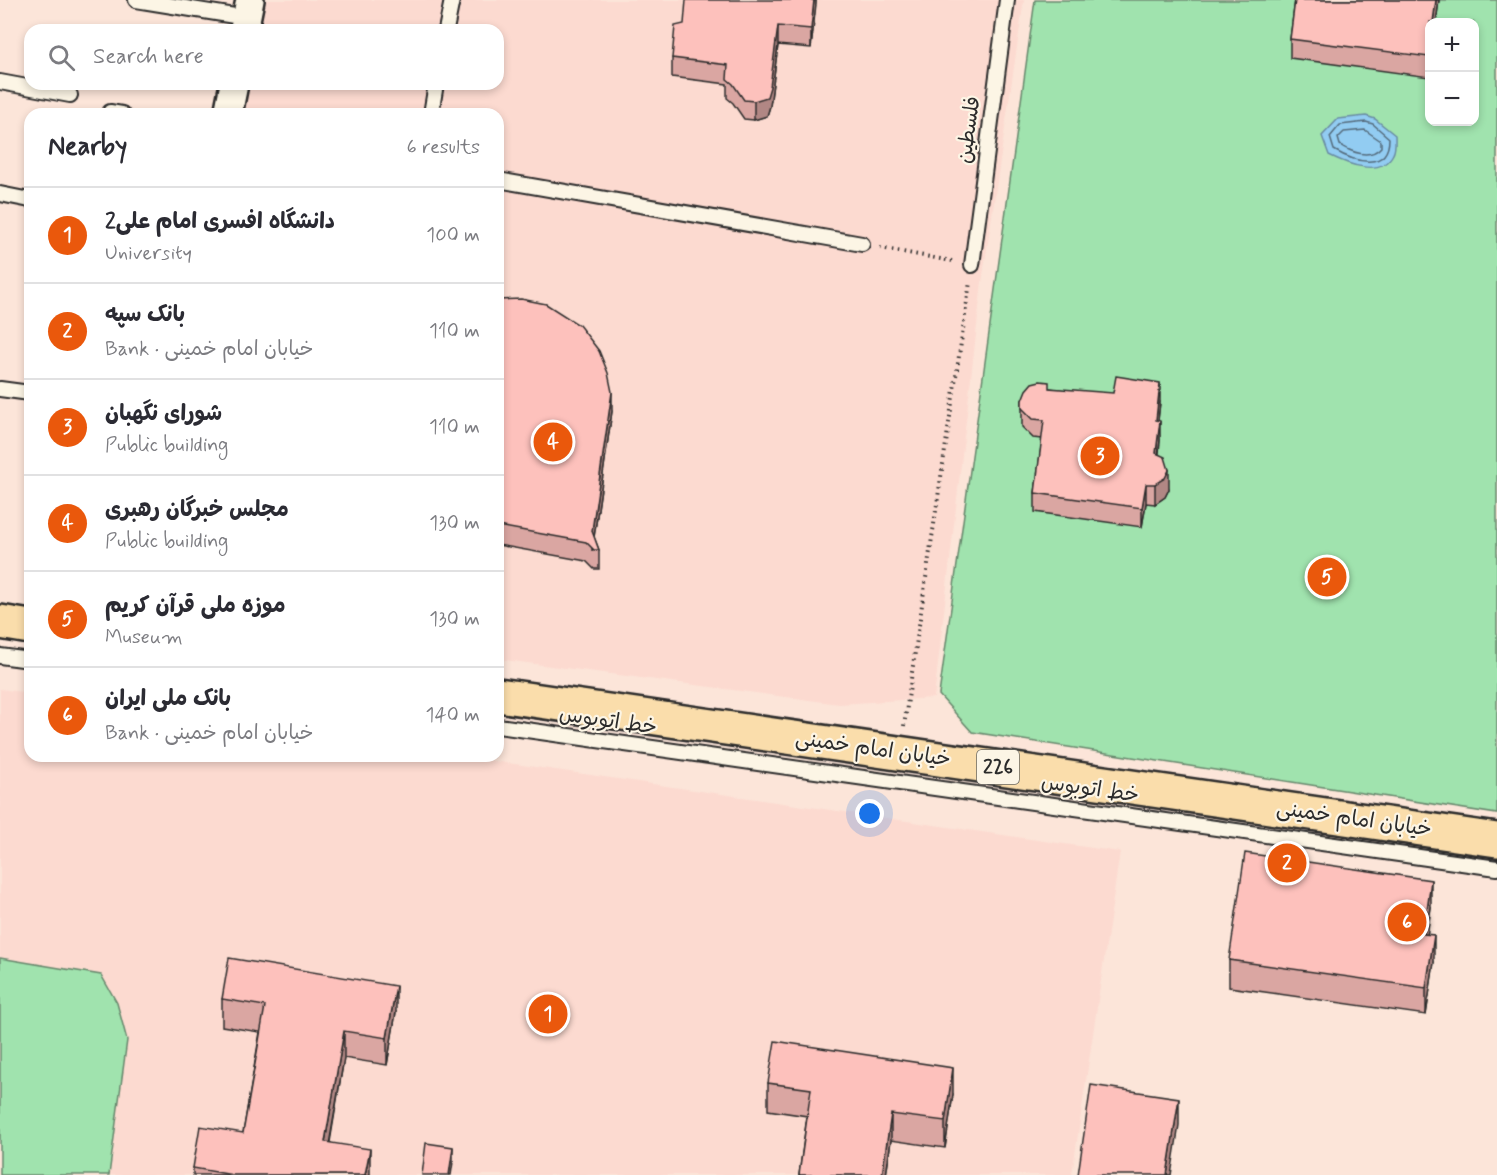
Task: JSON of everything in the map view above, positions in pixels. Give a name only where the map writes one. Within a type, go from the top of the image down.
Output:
[{"type":"main road","points":[[0,622],[24,626]]},
{"type":"main road","name":"خیابان امام خمینی","points":[[504,696],[1497,840]]},
{"type":"street","points":[[229,108],[233,90]]},
{"type":"lane","points":[[136,0],[247,16]]},
{"type":"lane","points":[[447,24],[452,0]]},
{"type":"lane","name":"فلسطین","points":[[972,265],[1007,0]]},
{"type":"lane","points":[[0,82],[24,87]]},
{"type":"lane","points":[[40,90],[70,96]]},
{"type":"lane","points":[[432,108],[435,90]]},
{"type":"lane","points":[[504,181],[861,244]]},
{"type":"lane","points":[[0,194],[24,199]]},
{"type":"lane","points":[[0,388],[24,392]]},
{"type":"lane","points":[[0,656],[24,659]]},
{"type":"lane","name":"خط اتوبوس","points":[[504,727],[1497,868]]},
{"type":"path","points":[[861,244],[972,265],[901,753]]},
{"type":"shaded area","points":[[250,0],[1024,0],[982,282],[934,698],[839,704],[504,660],[504,108],[229,108],[233,90],[504,90],[504,24],[245,24]]},
{"type":"shaded area","points":[[0,689],[24,692],[24,762],[500,762],[1120,852],[1072,1175],[0,1175]]},
{"type":"green space","points":[[1035,0],[1497,0],[1497,814],[972,732],[939,695]]},
{"type":"green space","points":[[0,958],[101,975],[117,1003],[127,1040],[109,1175],[0,1175]]},
{"type":"water","points":[[1366,116],[1375,119],[1395,135],[1394,152],[1388,161],[1380,166],[1363,167],[1329,155],[1322,136],[1338,119]]},
{"type":"building","points":[[686,0],[814,0],[811,29],[778,26],[767,97],[754,101],[744,100],[727,79],[728,65],[672,58],[675,26],[684,24]]},
{"type":"building","points":[[1295,0],[1436,0],[1434,18],[1425,18],[1425,56],[1290,39]]},
{"type":"building","points":[[521,299],[546,304],[579,325],[599,351],[608,373],[612,392],[592,531],[599,550],[594,550],[586,542],[504,527],[504,300]]},
{"type":"building","points":[[1116,376],[1160,383],[1156,420],[1160,421],[1156,453],[1165,457],[1169,470],[1165,478],[1155,484],[1146,484],[1142,508],[1035,493],[1044,420],[1033,419],[1022,408],[1026,390],[1032,383],[1040,381],[1049,382],[1049,388],[1113,393]]},
{"type":"building","points":[[1245,853],[1431,880],[1424,934],[1434,935],[1426,988],[1229,960]]},
{"type":"building","points":[[229,958],[396,986],[387,1038],[344,1031],[325,1142],[370,1149],[365,1175],[233,1175],[193,1168],[200,1126],[243,1133],[265,1006],[222,999]]},
{"type":"building","points":[[775,1041],[953,1068],[945,1121],[891,1114],[882,1175],[799,1175],[811,1089],[768,1083]]},
{"type":"building","points":[[1091,1085],[1179,1098],[1167,1175],[1078,1175]]},
{"type":"building","points":[[426,1143],[453,1147],[449,1175],[422,1175]]},
{"type":"place","name":"مجلس خبرگان رهبری","points":[[553,442]]},
{"type":"place","name":"شورای نگهبان","points":[[1100,456]]},
{"type":"place","name":"موزه ملی قرآن کریم","points":[[1327,577]]},
{"type":"place","name":"بانک سپه","points":[[1287,863]]},
{"type":"place","name":"بانک ملی ایران","points":[[1407,922]]},
{"type":"place","name":"دانشگاه افسری امام علی2","points":[[548,1014]]}]
